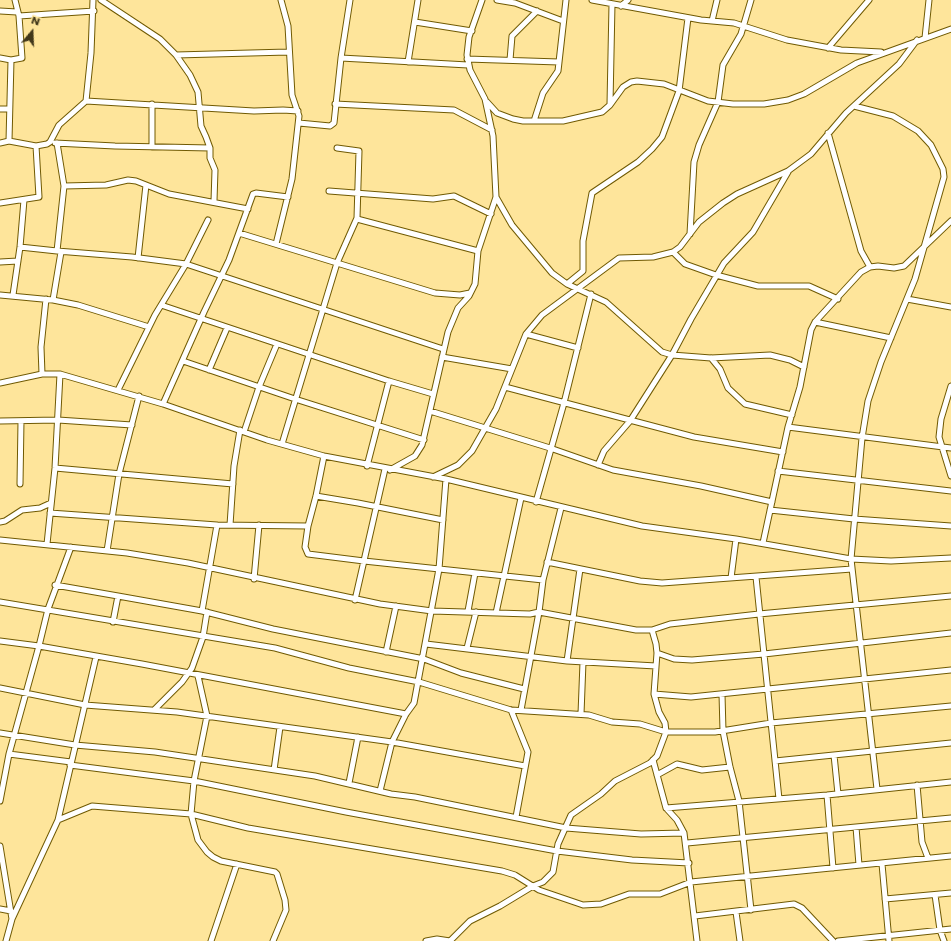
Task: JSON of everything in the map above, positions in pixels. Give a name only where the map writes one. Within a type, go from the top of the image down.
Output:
[{"type":"street","points":[[0,58],[12,60],[21,59],[22,57],[18,14],[15,0]]},
{"type":"street","points":[[50,142],[59,125],[86,101],[94,0]]},
{"type":"street","points":[[101,0],[152,33],[176,55],[196,86],[200,107],[201,126],[210,148],[210,158],[215,170],[214,201]]},
{"type":"street","points":[[276,244],[288,197],[299,123],[298,112],[292,95],[288,52],[288,26],[281,0]]},
{"type":"street","points":[[299,123],[332,124],[350,0]]},
{"type":"street","points":[[408,62],[418,0]]},
{"type":"street","points":[[355,600],[387,470],[415,456],[424,440],[443,349],[458,308],[470,293],[476,281],[478,251],[496,197],[492,130],[485,99],[468,65],[467,59],[467,44],[482,0]]},
{"type":"street","points":[[497,0],[515,3],[563,21]]},
{"type":"street","points":[[534,122],[543,93],[557,74],[566,0]]},
{"type":"street","points":[[592,0],[688,18],[744,25],[787,40],[828,48],[863,52],[886,52]]},
{"type":"street","points":[[621,6],[628,0]]},
{"type":"street","points":[[712,21],[717,0]]},
{"type":"street","points":[[690,235],[694,162],[699,145],[718,102],[721,70],[739,39],[751,0]]},
{"type":"street","points":[[828,48],[869,0]]},
{"type":"street","points":[[925,38],[929,0]]},
{"type":"street","points":[[610,105],[612,4]]},
{"type":"street","points":[[0,11],[18,14],[94,11]]},
{"type":"street","points":[[510,60],[512,36],[537,11]]},
{"type":"street","points":[[567,284],[583,271],[583,241],[592,193],[638,162],[658,142],[679,91],[688,18]]},
{"type":"street","points":[[415,22],[472,30]]},
{"type":"street","points":[[485,99],[497,113],[513,119],[534,122],[563,121],[602,112],[610,105],[623,87],[631,82],[637,81],[664,84],[679,91],[718,102],[764,104],[788,100],[804,94],[857,63],[917,40],[951,29]]},
{"type":"street","points":[[432,477],[463,461],[472,451],[505,387],[526,334],[542,315],[619,258],[653,257],[673,252],[680,247],[704,218],[731,197],[788,171],[811,154],[854,106],[899,64],[917,40]]},
{"type":"street","points":[[176,55],[288,52]]},
{"type":"street","points":[[341,58],[468,65]]},
{"type":"street","points":[[467,59],[559,62]]},
{"type":"street","points":[[9,141],[12,60]]},
{"type":"street","points":[[86,101],[254,111],[282,110],[298,112]]},
{"type":"street","points":[[152,104],[152,147]]},
{"type":"street","points":[[336,104],[454,110],[492,130]]},
{"type":"street","points":[[854,106],[903,120],[921,132],[931,145],[943,169],[944,176],[907,298],[881,362],[868,401],[862,438],[851,559],[866,678],[868,714],[877,789]]},
{"type":"street","points":[[0,109],[9,109]]},
{"type":"street","points":[[828,134],[861,251],[870,267]]},
{"type":"street","points":[[0,143],[9,141],[36,146],[50,142],[210,148]]},
{"type":"street","points":[[53,300],[59,252],[64,186],[57,143]]},
{"type":"street","points":[[0,203],[37,198],[39,195],[36,146]]},
{"type":"street","points":[[282,444],[308,354],[337,263],[357,219],[359,151],[337,148]]},
{"type":"street","points":[[598,465],[604,451],[630,421],[672,355],[716,275],[728,258],[753,232],[788,171]]},
{"type":"street","points":[[64,186],[106,185],[128,180],[163,192],[248,209]]},
{"type":"street","points":[[138,258],[146,185]]},
{"type":"street","points":[[328,191],[433,200],[454,196],[491,214]]},
{"type":"street","points":[[163,404],[221,276],[256,193],[288,197]]},
{"type":"street","points":[[496,197],[512,225],[552,273],[567,284],[606,302],[657,348],[672,355],[711,358],[770,355],[790,360],[804,367]]},
{"type":"street","points":[[13,295],[20,247],[24,200]]},
{"type":"street","points":[[357,219],[478,251]]},
{"type":"street","points":[[118,390],[149,327],[186,264],[208,220]]},
{"type":"street","points":[[763,543],[788,428],[804,367],[810,330],[815,322],[838,299],[861,272],[870,267],[899,268],[951,221]]},
{"type":"street","points":[[239,233],[435,293],[460,296],[470,293]]},
{"type":"street","points":[[20,247],[186,264],[443,349]]},
{"type":"street","points":[[673,252],[685,264],[716,275],[758,286],[809,286],[838,299]]},
{"type":"street","points":[[0,262],[18,261]]},
{"type":"street","points":[[536,502],[550,448],[564,403],[591,294]]},
{"type":"street","points":[[0,295],[46,299],[87,307],[149,327]]},
{"type":"street","points":[[907,298],[951,307]]},
{"type":"street","points":[[42,374],[41,346],[46,299]]},
{"type":"street","points":[[161,305],[227,328],[433,394]]},
{"type":"street","points":[[815,322],[891,338]]},
{"type":"street","points":[[209,370],[227,328]]},
{"type":"street","points":[[526,334],[578,348]]},
{"type":"street","points":[[230,525],[233,484],[242,431],[277,344]]},
{"type":"street","points":[[442,357],[512,369]]},
{"type":"street","points":[[711,358],[720,369],[728,388],[744,404],[792,415]]},
{"type":"street","points":[[182,361],[424,440]]},
{"type":"street","points":[[0,383],[42,374],[60,374],[139,396],[282,444],[324,456],[387,470],[446,479],[561,508],[642,526],[763,543],[851,559],[891,561],[951,558]]},
{"type":"street","points":[[47,544],[55,468],[60,374]]},
{"type":"street","points":[[367,466],[389,381]]},
{"type":"street","points":[[951,386],[940,418],[939,437],[951,476]]},
{"type":"street","points":[[505,387],[694,437],[783,452]]},
{"type":"street","points":[[106,551],[111,516],[139,396]]},
{"type":"street","points":[[430,411],[632,475],[701,486],[772,502]]},
{"type":"street","points":[[0,422],[58,420],[132,425]]},
{"type":"street","points":[[20,484],[21,421]]},
{"type":"street","points":[[788,428],[951,448]]},
{"type":"street","points":[[324,456],[308,526],[306,547],[308,554],[543,580]]},
{"type":"street","points":[[55,468],[233,484]]},
{"type":"street","points":[[778,471],[859,479],[951,491]]},
{"type":"street","points":[[380,791],[392,742],[406,714],[414,703],[424,659],[439,569],[446,479]]},
{"type":"street","points":[[316,496],[443,520]]},
{"type":"street","points":[[496,613],[521,498]]},
{"type":"street","points":[[0,522],[5,521],[22,510],[40,508],[51,504]]},
{"type":"street","points":[[520,710],[539,612],[543,580],[561,508]]},
{"type":"street","points":[[770,510],[854,519],[951,526]]},
{"type":"street","points":[[50,513],[111,516],[217,525],[308,526]]},
{"type":"street","points":[[155,709],[188,674],[195,661],[203,636],[208,567],[217,525]]},
{"type":"street","points":[[254,579],[259,525]]},
{"type":"street","points":[[731,578],[736,539]]},
{"type":"street","points":[[0,540],[106,551],[208,567],[254,579],[355,600],[396,606],[432,611],[530,614],[539,612],[636,630],[652,630],[670,624],[759,614],[951,596]]},
{"type":"street","points":[[0,801],[1,788],[9,754],[48,609],[71,547]]},
{"type":"street","points":[[547,562],[651,582],[756,577],[852,569]]},
{"type":"street","points":[[567,661],[580,569]]},
{"type":"street","points":[[468,611],[475,573]]},
{"type":"street","points":[[756,577],[779,799]]},
{"type":"street","points":[[56,585],[204,611],[273,629],[424,659],[461,673],[524,689]]},
{"type":"street","points":[[113,622],[118,596]]},
{"type":"street","points":[[0,602],[275,648],[349,668],[419,682],[511,710],[581,714],[612,722],[640,724],[666,732],[724,731],[771,723],[951,706]]},
{"type":"street","points":[[386,652],[396,606]]},
{"type":"street","points":[[467,648],[476,612]]},
{"type":"street","points":[[426,941],[437,939],[450,941],[470,921],[543,882],[552,872],[558,844],[571,815],[601,794],[615,781],[653,760],[663,742],[666,732],[665,723],[659,712],[654,694],[657,653],[652,630]]},
{"type":"street","points":[[657,653],[683,660],[764,654],[951,633]]},
{"type":"street","points":[[0,641],[39,646],[406,714]]},
{"type":"street","points":[[426,644],[567,661],[656,666]]},
{"type":"street","points":[[6,941],[12,918],[58,820],[96,657]]},
{"type":"street","points":[[581,714],[583,662]]},
{"type":"street","points":[[654,694],[691,697],[951,670]]},
{"type":"street","points":[[198,676],[207,716],[194,781],[191,814],[198,840],[207,852],[221,860],[275,872],[280,878],[286,910],[273,941]]},
{"type":"street","points":[[0,688],[85,705],[155,709],[207,716],[392,742],[525,766]]},
{"type":"street","points":[[722,694],[724,731],[730,767],[739,801],[751,910]]},
{"type":"street","points":[[511,710],[528,752],[516,817]]},
{"type":"street","points":[[274,770],[280,727]]},
{"type":"street","points":[[0,733],[75,745],[199,758],[274,770],[349,783],[380,791],[566,828],[642,834],[684,833]]},
{"type":"street","points":[[349,783],[358,737]]},
{"type":"street","points":[[775,761],[951,743]]},
{"type":"street","points":[[9,754],[194,781],[346,812],[557,851],[632,860],[689,863]]},
{"type":"street","points":[[834,755],[838,794]]},
{"type":"street","points":[[653,760],[666,808],[677,820],[684,833],[687,843],[696,916],[697,941]]},
{"type":"street","points":[[657,775],[677,764],[702,770],[730,767]]},
{"type":"street","points":[[666,808],[838,794],[951,782]]},
{"type":"street","points":[[917,785],[922,842],[928,858]]},
{"type":"street","points":[[827,795],[833,868]]},
{"type":"street","points":[[58,820],[92,806],[191,814],[248,828],[502,871],[515,875],[539,890],[571,903],[592,906],[629,894],[660,894],[691,882],[951,856]]},
{"type":"street","points":[[687,843],[951,818]]},
{"type":"street","points":[[856,827],[859,865]]},
{"type":"street","points":[[0,846],[12,918]]},
{"type":"street","points":[[211,941],[237,864]]},
{"type":"street","points":[[882,864],[889,938]]},
{"type":"street","points":[[885,899],[951,893]]},
{"type":"street","points":[[935,895],[940,930],[944,941]]},
{"type":"street","points":[[696,916],[794,904],[798,905],[833,941]]},
{"type":"street","points":[[0,909],[11,912]]},
{"type":"street","points":[[736,912],[740,941]]},
{"type":"street","points":[[838,941],[889,938],[951,929]]}]
